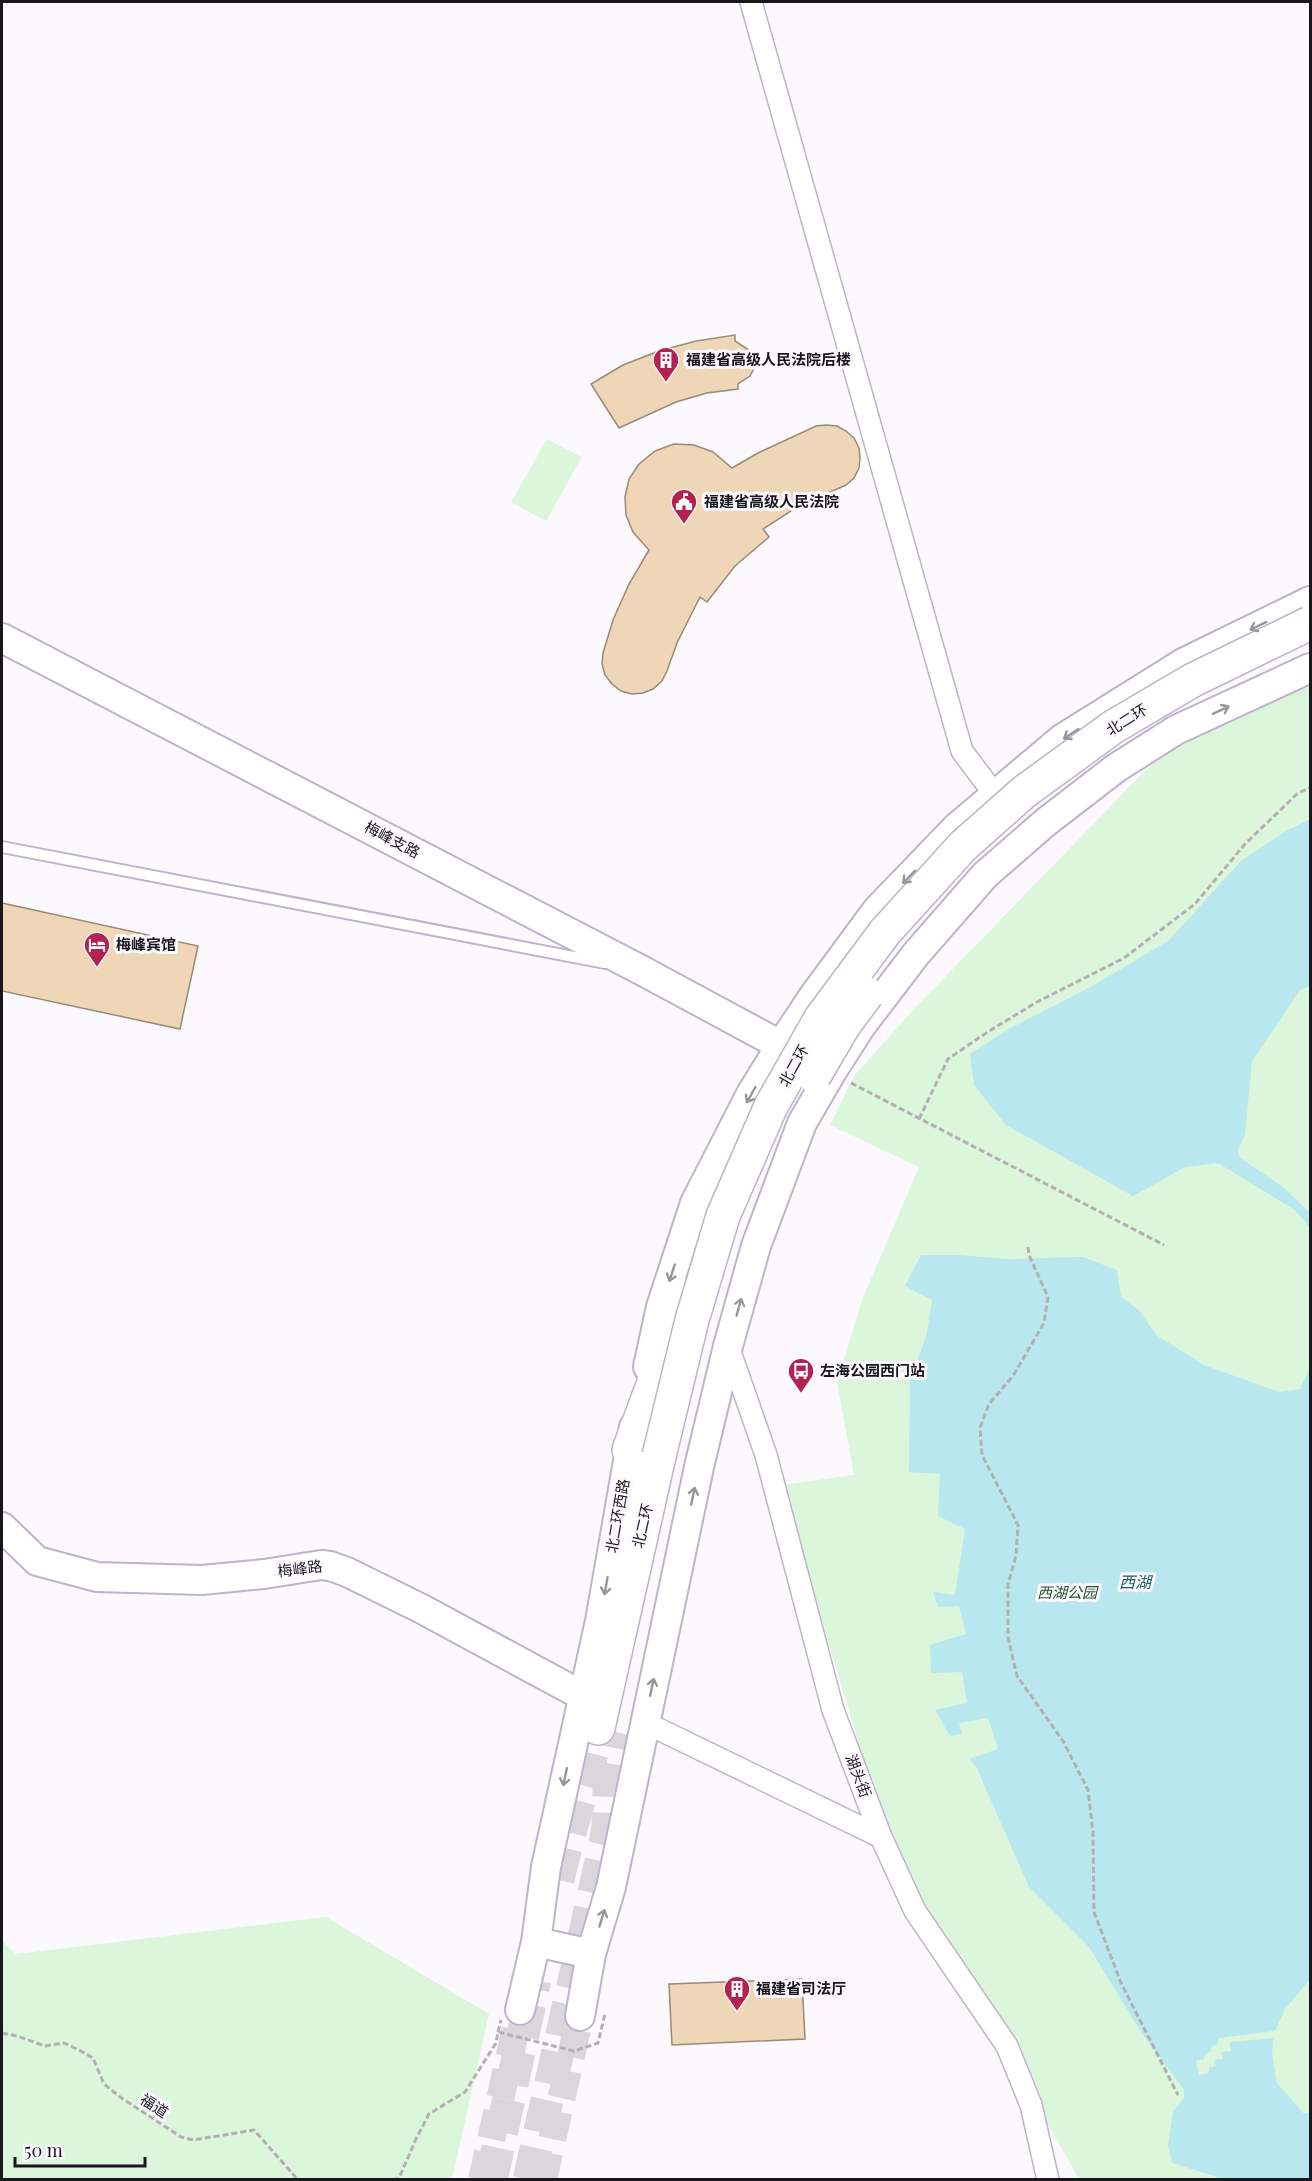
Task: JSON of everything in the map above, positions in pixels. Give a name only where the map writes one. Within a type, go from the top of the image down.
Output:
[{"type":"highway","name":"北二环","points":[[621,1728],[656,1456],[692,1320],[723,1216],[771,1106],[821,1018],[885,932],[963,846],[1024,792],[1113,727],[1193,680],[1311,623]]},
{"type":"highway","name":"北二环","points":[[656,1456],[711,1326],[742,1223],[790,1116],[844,1025],[903,944],[976,861],[1037,809],[1125,747],[1205,696],[1311,644]]},
{"type":"highway","points":[[656,1456],[673,1331],[723,1216]]},
{"type":"main road","name":"北二环西路","points":[[520,2010],[536,1942],[546,1867],[600,1621],[656,1456],[661,1307],[695,1203],[750,1094],[815,994],[878,910],[957,827],[1063,738],[1183,663],[1311,601]]},
{"type":"main road","name":"梅峰支路","points":[[2,638],[781,1045]]},
{"type":"main road","points":[[593,2015],[591,1954],[611,1887],[621,1728],[699,1467],[728,1346],[756,1246],[802,1123],[861,1026],[911,960],[985,874],[1046,822],[1116,768],[1176,730],[1311,668]]},
{"type":"main road","points":[[781,1045],[831,1073]]},
{"type":"main road","name":"梅峰路","points":[[2,1527],[37,1561],[97,1577],[202,1580],[264,1574],[321,1565],[330,1566],[422,1609],[583,1696]]},
{"type":"main road","points":[[536,1942],[591,1954]]},
{"type":"street","points":[[751,2],[962,751],[995,795]]},
{"type":"street","name":"湖头街","points":[[728,1346],[766,1455],[833,1710],[881,1837],[915,1911],[1007,2046],[1031,2105],[1048,2180]]},
{"type":"street","points":[[621,1728],[881,1837]]},
{"type":"lane","points":[[2,847],[641,970]]},
{"type":"path","points":[[919,1119],[948,1059],[1037,1002],[1124,958],[1195,904],[1245,844],[1298,793],[1311,788]]},
{"type":"path","points":[[831,1073],[1164,1245]]},
{"type":"path","points":[[1028,1247],[1029,1255],[1048,1297],[1044,1323],[1013,1376],[989,1404],[980,1428],[982,1455],[1018,1525],[1016,1556],[1008,1584],[1008,1637],[1017,1676],[1063,1741],[1088,1790],[1093,1832],[1094,1912],[1121,1983],[1178,2095]]},
{"type":"path","points":[[393,2180],[399,2178],[429,2114],[465,2092],[496,2043],[498,2032],[574,2051],[598,2043],[593,2015]]},
{"type":"path","name":"福道","points":[[2,2033],[45,2046],[64,2043],[80,2050],[93,2058],[104,2084],[181,2137],[193,2140],[254,2130],[298,2180]]},
{"type":"green space","points":[[547,439],[582,457],[546,521],[511,502]]},
{"type":"green space","name":"西湖公园","points":[[1310,681],[1310,2179],[1079,2179],[957,1963],[917,1902],[884,1827],[781,1485],[854,1475],[837,1382],[862,1300],[919,1167],[830,1125],[854,1076],[914,1009],[1169,746]]},
{"type":"green space","points":[[326,1917],[489,2014],[452,2179],[2,2179],[2,1941],[16,1954]]},
{"type":"water","points":[[1310,819],[1310,986],[1300,990],[1252,1061],[1245,1134],[1238,1150],[1240,1158],[1283,1187],[1310,1213],[1310,1228],[1295,1210],[1218,1163],[1185,1167],[1133,1196],[1006,1125],[974,1085],[970,1054],[1007,1030],[1094,985],[1168,941],[1242,860],[1288,830]]},
{"type":"water","name":"西湖","points":[[921,1255],[1008,1259],[1083,1257],[1117,1270],[1121,1297],[1139,1310],[1156,1335],[1204,1365],[1279,1392],[1300,1389],[1310,1367],[1310,1979],[1285,2009],[1275,2031],[1218,2038],[1218,2044],[1212,2046],[1211,2052],[1205,2054],[1204,2059],[1196,2061],[1199,2075],[1209,2073],[1209,2067],[1216,2066],[1215,2060],[1223,2059],[1221,2052],[1231,2051],[1230,2042],[1273,2038],[1272,2053],[1277,2083],[1303,2113],[1310,2113],[1310,2179],[1224,2179],[1172,2163],[1168,2145],[1173,2111],[1184,2098],[1184,2090],[1139,2029],[1089,1947],[1029,1887],[976,1766],[969,1759],[998,1749],[988,1718],[959,1723],[962,1734],[950,1736],[935,1710],[967,1703],[962,1672],[931,1673],[930,1645],[966,1634],[959,1606],[938,1607],[933,1592],[955,1595],[965,1529],[938,1516],[940,1474],[909,1472],[910,1382],[927,1333],[932,1300],[905,1286]]},
{"type":"building","name":"福建省高级人民法院后楼","points":[[735,335],[735,341],[752,352],[756,365],[750,376],[738,384],[738,389],[707,393],[676,402],[619,428],[591,384],[623,365],[659,351],[696,341]]},
{"type":"building","points":[[816,426],[837,426],[854,438],[859,448],[860,458],[859,468],[854,478],[846,485],[797,507],[763,529],[769,537],[735,566],[707,602],[700,597],[677,643],[662,681],[653,689],[632,694],[621,691],[612,684],[605,675],[602,664],[603,653],[613,620],[629,584],[649,550],[633,532],[626,515],[625,497],[629,479],[639,464],[655,451],[674,444],[694,445],[713,452],[732,468]]},
{"type":"building","name":"梅峰宾馆","points":[[2,903],[198,946],[180,1029],[2,991]]},
{"type":"building","name":"福建省司法厅","points":[[802,1979],[805,2039],[672,2045],[669,1984]]},
{"type":"tunnel","points":[[558,1880],[598,1728]]},
{"type":"tunnel","points":[[529,2180],[605,1844],[609,1788],[620,1733]]},
{"type":"tunnel","points":[[491,2180],[535,1980]]},
{"type":"tunnel","points":[[482,2180],[520,2010]]},
{"type":"tunnel","points":[[543,2180],[580,2016]]},
{"type":"place","name":"福建省高级人民法院后楼","points":[[666,383]]},
{"type":"place","name":"福建省高级人民法院","points":[[684,525]]},
{"type":"place","name":"梅峰宾馆","points":[[97,968]]},
{"type":"place","name":"左海公园西门站","points":[[801,1394]]},
{"type":"place","name":"福建省司法厅","points":[[737,2012]]}]
